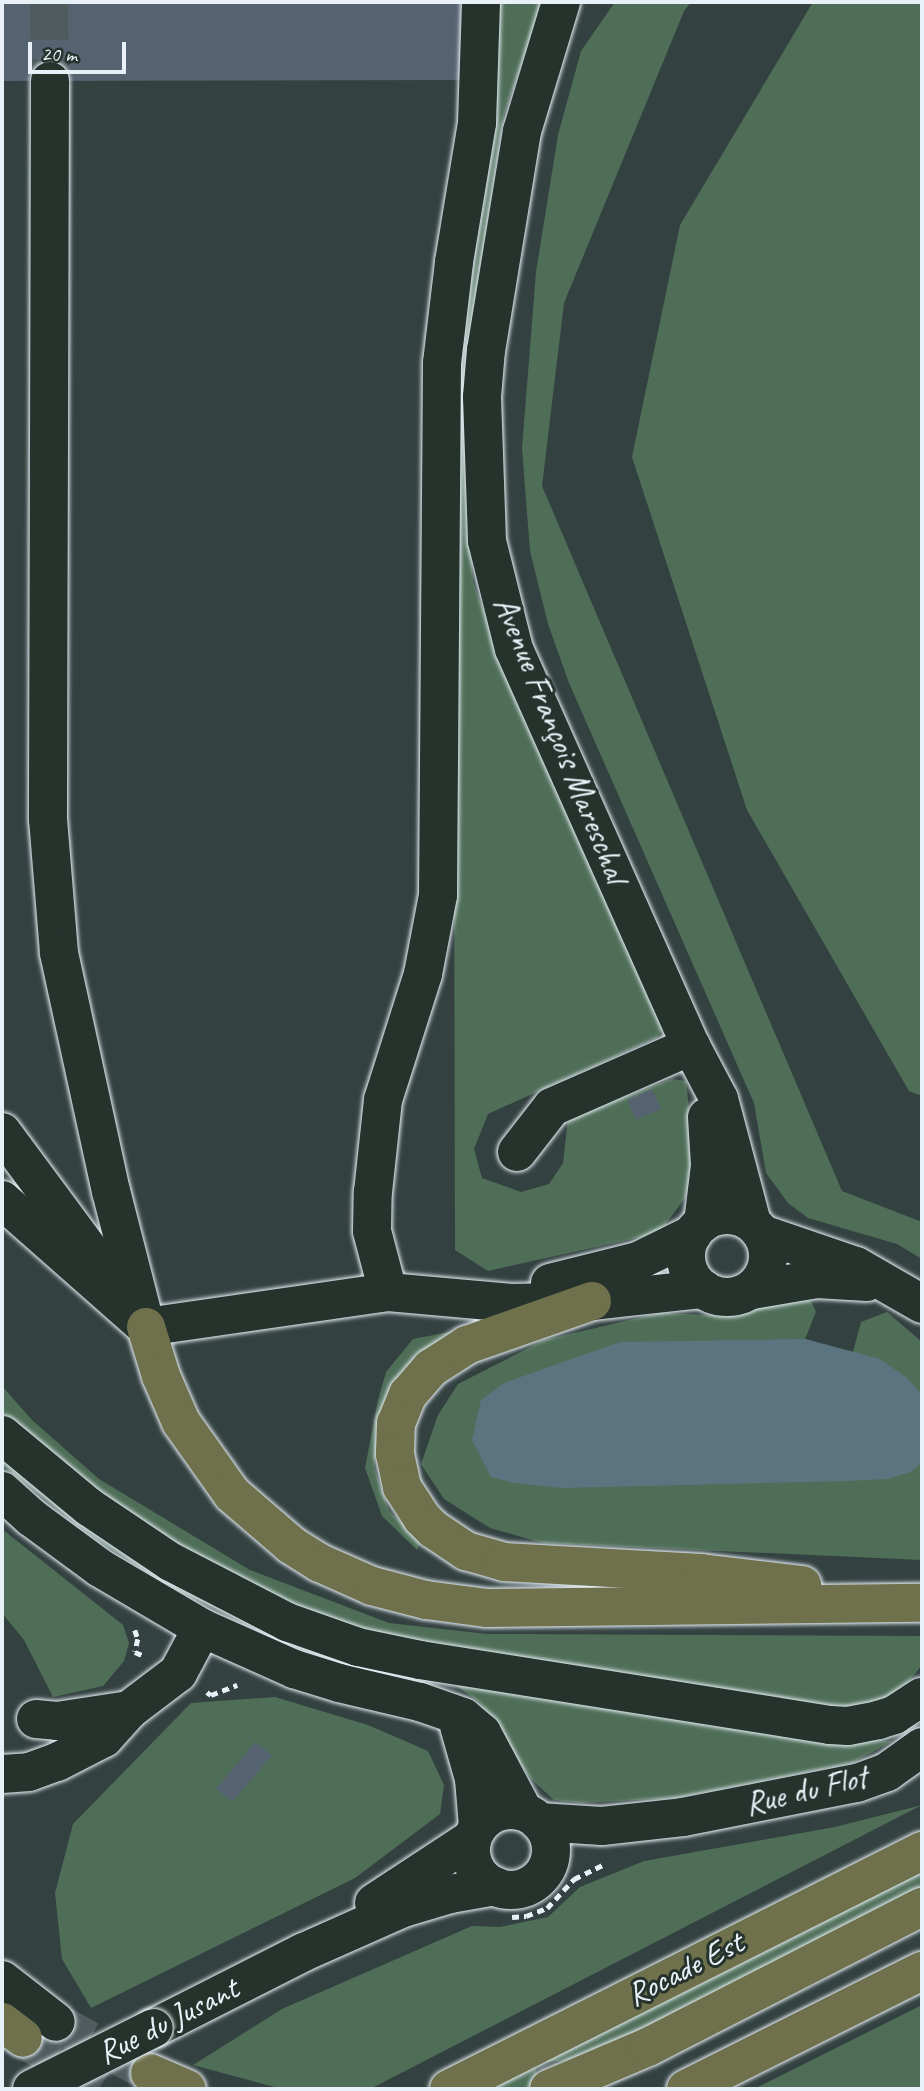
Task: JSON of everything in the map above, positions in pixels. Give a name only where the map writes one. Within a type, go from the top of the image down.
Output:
[{"type":"highway","points":[[593,1301],[467,1345],[432,1368],[408,1394],[396,1423],[394,1438],[398,1472],[412,1503],[433,1529],[467,1551],[504,1562],[738,1577],[922,1603]]},
{"type":"highway","points":[[146,1326],[161,1376],[181,1422],[232,1494],[291,1545],[328,1567],[372,1586],[426,1600],[487,1608],[922,1603]]},
{"type":"highway","name":"Rocade Est","points":[[449,2089],[922,1851]]},
{"type":"highway","points":[[549,2089],[648,2047],[922,1908]]},
{"type":"highway","points":[[686,2089],[922,1971]]},
{"type":"highway","points":[[150,2073],[187,2089]]},
{"type":"street","points":[[388,1292],[372,1231],[373,1192],[383,1100],[423,974],[438,895],[442,363],[454,262],[479,112],[481,2]]},
{"type":"street","name":"Avenue François Mareschal","points":[[561,2],[522,131],[486,350],[482,397],[487,541],[514,649],[693,1051],[713,1086],[725,1116],[757,1228]]},
{"type":"street","name":"Avenue François Mareschal","points":[[550,39],[573,2]]},
{"type":"street","points":[[50,81],[48,820],[59,953],[111,1192],[146,1326]]},
{"type":"street","points":[[517,1152],[552,1107],[693,1051]]},
{"type":"street","name":"Avenue François Mareschal","points":[[693,1051],[710,1145],[708,1199],[698,1228]]},
{"type":"street","points":[[2,1132],[146,1326]]},
{"type":"street","points":[[2,1200],[146,1326],[388,1292],[512,1303],[593,1301],[703,1289],[727,1297],[752,1290],[835,1279],[909,1296]]},
{"type":"street","points":[[460,1299],[608,1271],[638,1261],[727,1215],[856,1266],[909,1296]]},
{"type":"street","points":[[698,1228],[687,1248],[687,1264],[692,1278],[703,1289]]},
{"type":"street","points":[[752,1290],[762,1278],[768,1264],[768,1248],[757,1228]]},
{"type":"street","points":[[2,1435],[89,1507],[171,1562],[287,1622],[358,1647],[420,1660],[831,1725],[848,1726],[886,1718],[922,1696]]},
{"type":"street","points":[[2,1491],[32,1518],[100,1568],[202,1628],[294,1669],[450,1712],[473,1724],[482,1733],[550,1842],[548,1865],[538,1879],[523,1888],[506,1890],[502,1902]]},
{"type":"street","points":[[2,1774],[29,1772],[79,1752],[104,1738],[129,1710],[178,1673],[202,1628]]},
{"type":"street","points":[[36,1719],[57,1721],[129,1710]]},
{"type":"street","points":[[450,1712],[458,1723],[471,1763],[475,1832],[471,1855],[474,1866],[502,1902]]},
{"type":"street","name":"Rue du Flot","points":[[532,1817],[602,1826],[682,1817],[858,1783],[887,1772],[922,1747]]},
{"type":"street","points":[[475,1832],[496,1813],[532,1817]]},
{"type":"street","name":"Rue du Flot","points":[[548,1865],[602,1842],[682,1817]]},
{"type":"street","name":"Rue du Jusant","points":[[304,1952],[337,1926],[475,1832]]},
{"type":"street","name":"Rue du Jusant","points":[[32,2089],[304,1952],[403,1908],[450,1894],[502,1902]]},
{"type":"street","points":[[2,1980],[27,2027]]},
{"type":"path","points":[[200,1686],[211,1695],[232,1685],[243,1685]]},
{"type":"path","points":[[502,1902],[526,1916],[547,1909],[574,1880],[610,1862]]},
{"type":"green space","points":[[496,2],[544,2],[504,114],[469,341],[468,508],[473,582],[518,705],[664,1026],[658,1037],[488,1114],[474,1149],[482,1178],[521,1192],[549,1184],[563,1163],[568,1119],[672,1079],[686,1081],[695,1161],[685,1198],[659,1233],[488,1271],[455,1250],[453,353]]},
{"type":"green space","points":[[615,2],[691,2],[684,11],[564,303],[542,486],[842,1191],[922,1222],[922,1259],[897,1244],[808,1218],[788,1203],[766,1173],[754,1103],[569,683],[548,624],[530,551],[522,448],[536,272],[558,135],[581,51]]},
{"type":"green space","points":[[813,2],[922,2],[922,1096],[909,1091],[747,810],[632,457],[680,225]]},
{"type":"green space","points":[[792,1295],[808,1295],[816,1312],[805,1339],[853,1352],[861,1322],[887,1312],[922,1342],[922,1560],[543,1543],[490,1528],[444,1499],[421,1464],[438,1415],[458,1384],[544,1340],[660,1313],[736,1316]]},
{"type":"green space","points":[[460,1330],[380,1423],[374,1466],[389,1511],[422,1540],[417,1550],[382,1516],[365,1468],[378,1400],[386,1372],[413,1339]]},
{"type":"green space","points":[[2,1386],[32,1420],[99,1479],[250,1570],[389,1623],[487,1634],[922,1636],[922,1665],[906,1685],[885,1702],[844,1714],[424,1644],[323,1618],[243,1584],[65,1474],[2,1412]]},
{"type":"green space","points":[[2,1446],[233,1608],[870,1740],[893,1741],[852,1763],[675,1798],[580,1803],[554,1800],[531,1779],[479,1702],[451,1682],[344,1664],[312,1654],[179,1591],[98,1541],[2,1465]]},
{"type":"green space","points":[[2,1529],[123,1625],[129,1643],[124,1661],[103,1686],[53,1697],[24,1640],[2,1613]]},
{"type":"green space","points":[[275,1697],[368,1725],[428,1751],[444,1785],[440,1814],[355,1878],[91,2008],[62,1959],[55,1893],[73,1824],[191,1703]]},
{"type":"green space","points":[[922,1805],[370,2089],[282,2089],[193,2065],[282,2009],[472,1926],[500,1927],[548,1917],[580,1887],[644,1861],[835,1827]]},
{"type":"green space","points":[[922,1871],[922,1888],[662,2019],[573,2060],[534,2063]]},
{"type":"green space","points":[[922,2005],[922,2089],[754,2089]]},
{"type":"green space","points":[[534,2063],[540,2089],[485,2089]]},
{"type":"water","points":[[805,1339],[880,1359],[906,1377],[922,1395],[922,1462],[911,1472],[887,1479],[847,1481],[562,1488],[514,1483],[491,1477],[472,1440],[481,1400],[504,1383],[620,1342]]},
{"type":"building","points":[[2,2],[470,2],[470,80],[2,81]]},
{"type":"building","points":[[652,1089],[661,1109],[636,1120],[627,1100]]},
{"type":"building","points":[[255,1742],[272,1755],[232,1802],[216,1789]]},
{"type":"tunnel","points":[[49,2],[50,81]]},
{"type":"tunnel","points":[[56,2022],[150,2073]]},
{"type":"tunnel","points":[[23,2038],[98,2089]]}]
